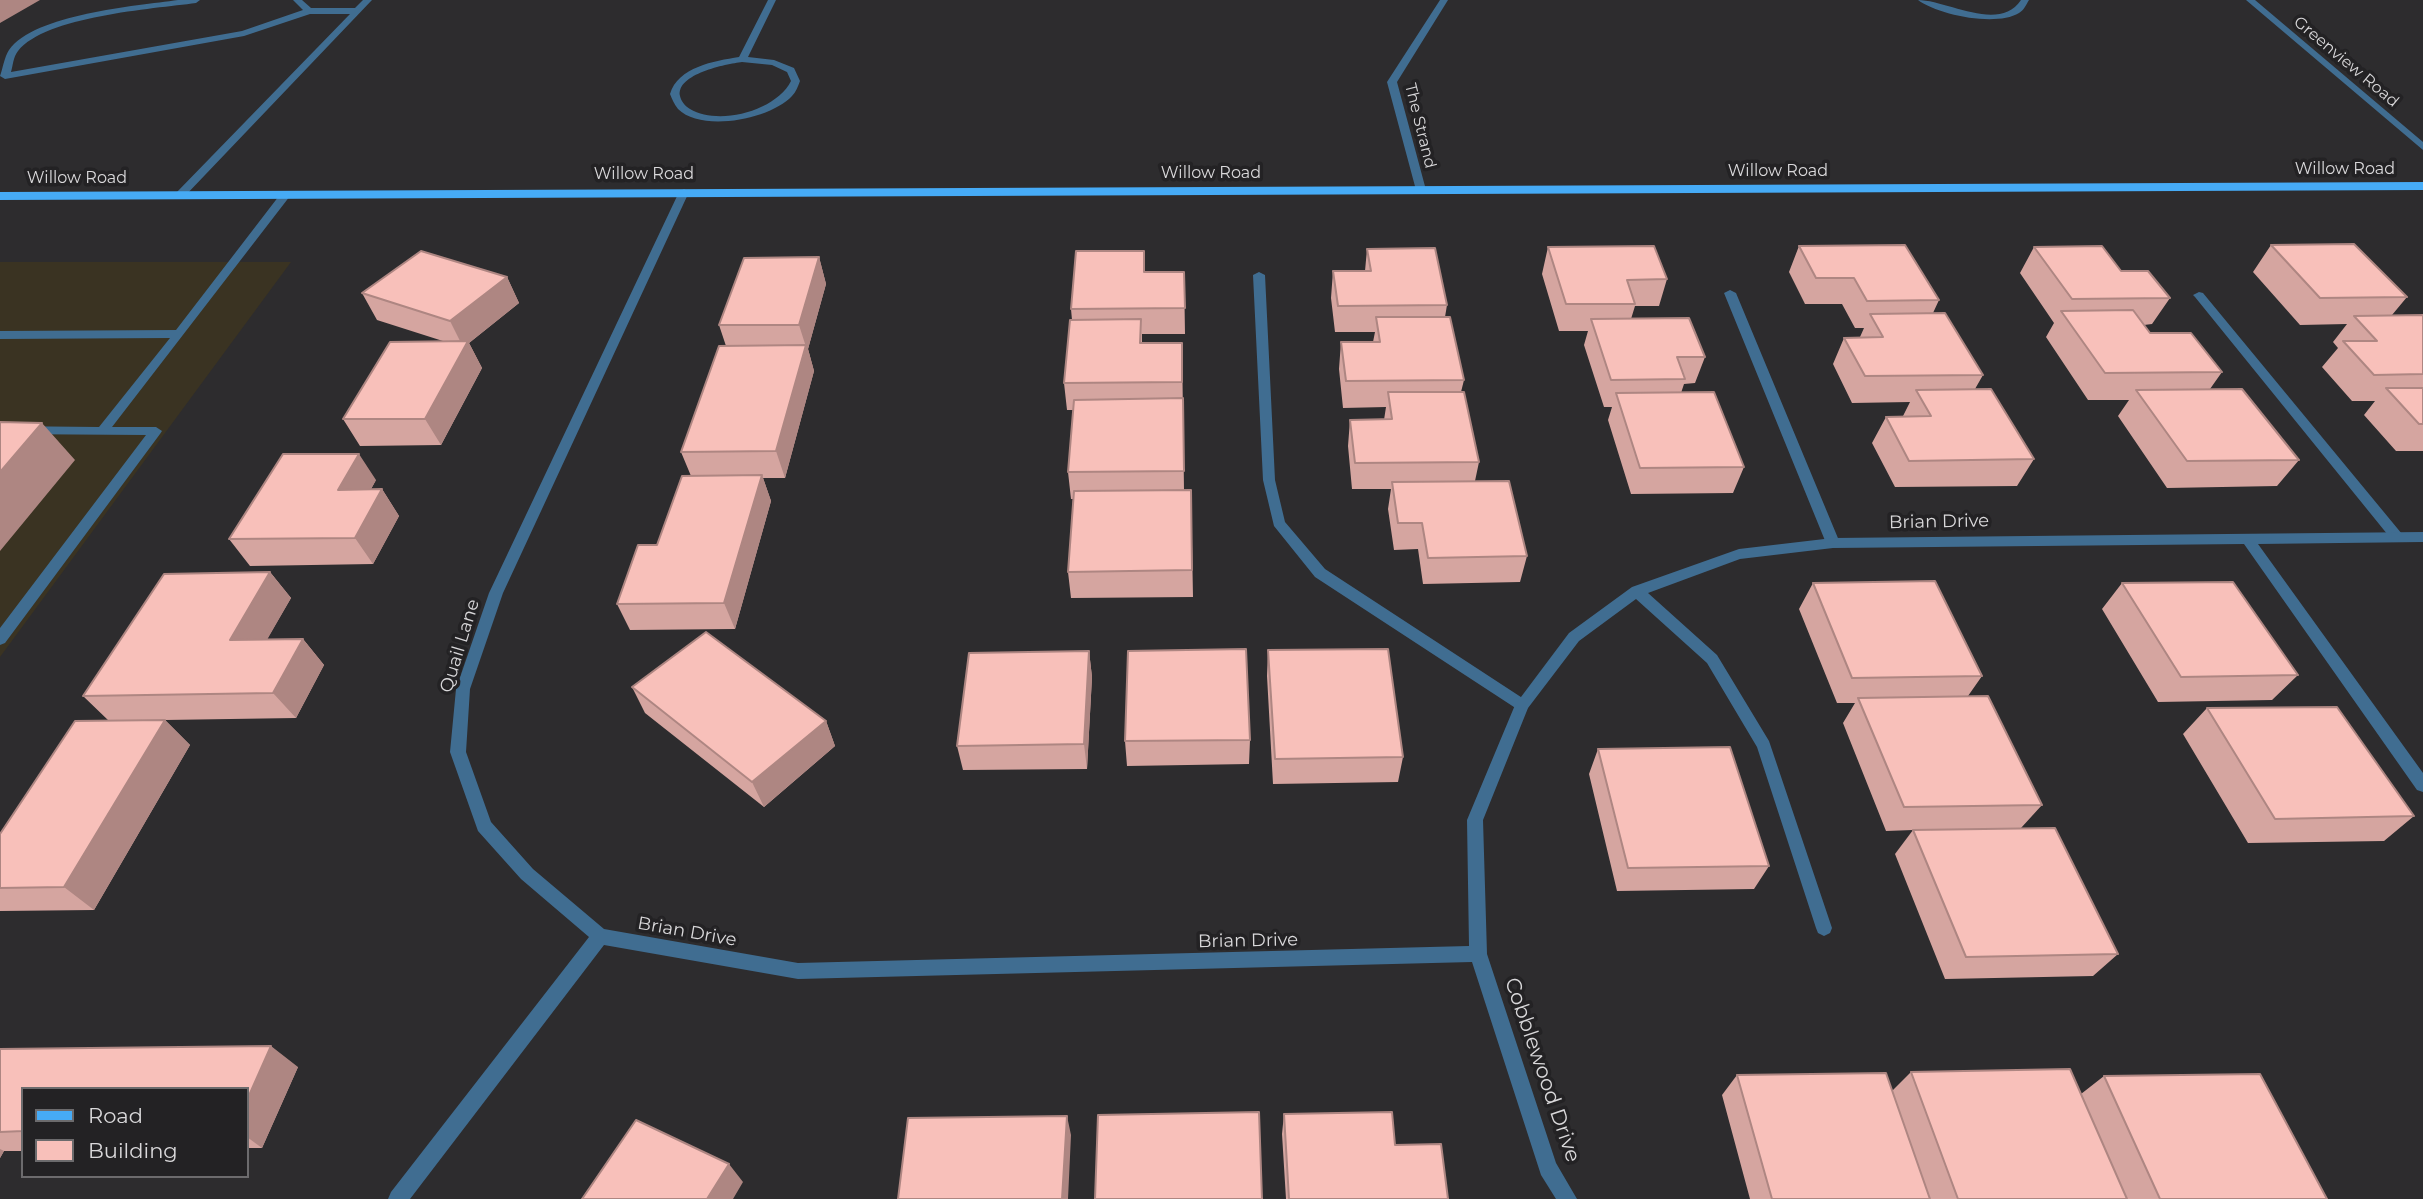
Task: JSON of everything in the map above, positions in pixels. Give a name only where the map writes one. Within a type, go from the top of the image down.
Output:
[{"type":"main road","name":"Willow Road","points":[[0,196],[2423,186]]},
{"type":"street","points":[[196,0],[66,21],[32,36],[12,51],[5,76],[244,33],[309,11],[358,11]]},
{"type":"street","points":[[297,0],[309,11]]},
{"type":"street","points":[[180,195],[368,0]]},
{"type":"street","points":[[742,59],[772,0]]},
{"type":"street","name":"The Strand","points":[[1421,190],[1392,82],[1444,0]]},
{"type":"street","points":[[1922,0],[1947,11],[1985,16],[2015,12],[2023,6],[2025,0]]},
{"type":"street","name":"Greenview Road","points":[[2250,0],[2423,147]]},
{"type":"street","points":[[742,59],[760,59],[787,68],[794,75],[796,83],[792,93],[769,109],[731,118],[696,114],[683,109],[676,101],[680,82],[691,74],[724,61],[742,59]]},
{"type":"street","name":"Quail Lane","points":[[600,936],[527,874],[484,826],[458,752],[463,689],[496,593],[684,192]]},
{"type":"street","points":[[102,431],[286,194]]},
{"type":"street","points":[[1259,275],[1269,480],[1279,523],[1320,573],[1522,705]]},
{"type":"street","points":[[1730,293],[1833,543]]},
{"type":"street","points":[[2199,295],[2397,537]]},
{"type":"street","points":[[0,335],[179,334]]},
{"type":"street","points":[[0,430],[156,431],[0,639]]},
{"type":"street","name":"Brian Drive","points":[[600,936],[798,971],[1478,954],[1475,820],[1522,705],[1574,637],[1637,591],[1739,554],[1833,543],[2423,537]]},
{"type":"street","points":[[2248,539],[2423,785]]},
{"type":"street","points":[[1637,591],[1712,659],[1764,745],[1824,928]]},
{"type":"street","points":[[398,1199],[600,936]]},
{"type":"street","name":"Cobblewood Drive","points":[[1478,954],[1548,1168],[1567,1199]]},
{"type":"shaded area","points":[[0,262],[291,262],[0,657]]},
{"type":"building","points":[[2354,244],[2407,297],[2320,298],[2271,245]]},
{"type":"building","points":[[1905,245],[1939,300],[1867,301],[1854,278],[1816,278],[1799,246]]},
{"type":"building","points":[[1654,246],[1667,279],[1627,280],[1635,304],[1566,304],[1548,247]]},
{"type":"building","points":[[2102,246],[2121,271],[2148,271],[2170,298],[2072,299],[2034,247]]},
{"type":"building","points":[[1435,248],[1447,305],[1338,306],[1333,271],[1371,271],[1367,249]]},
{"type":"building","points":[[421,251],[507,277],[450,321],[362,293]]},
{"type":"building","points":[[1076,251],[1144,251],[1144,272],[1184,272],[1185,308],[1071,309]]},
{"type":"building","points":[[819,257],[799,325],[719,325],[744,258]]},
{"type":"building","points":[[2133,310],[2150,333],[2191,333],[2222,372],[2105,373],[2061,311]]},
{"type":"building","points":[[1945,313],[1983,375],[1865,376],[1844,338],[1883,337],[1870,314]]},
{"type":"building","points":[[2423,315],[2423,374],[2374,375],[2343,341],[2377,341],[2354,316]]},
{"type":"building","points":[[1376,317],[1450,317],[1464,380],[1346,381],[1341,342],[1380,342]]},
{"type":"building","points":[[1689,318],[1705,357],[1677,357],[1685,379],[1611,380],[1591,319]]},
{"type":"building","points":[[1141,319],[1140,343],[1182,343],[1182,382],[1064,383],[1070,320]]},
{"type":"building","points":[[468,341],[425,419],[343,419],[390,342]]},
{"type":"building","points":[[806,345],[776,451],[681,452],[719,346]]},
{"type":"building","points":[[2386,388],[2423,388],[2423,424],[2419,424]]},
{"type":"building","points":[[1991,389],[2034,459],[1909,461],[1886,417],[1931,416],[1916,390]]},
{"type":"building","points":[[2242,389],[2299,460],[2187,461],[2136,390]]},
{"type":"building","points":[[1388,392],[1464,392],[1479,462],[1355,463],[1350,420],[1392,419]]},
{"type":"building","points":[[1714,392],[1744,467],[1640,468],[1616,393]]},
{"type":"building","points":[[1183,398],[1184,471],[1068,472],[1074,400]]},
{"type":"building","points":[[0,422],[42,423],[0,472]]},
{"type":"building","points":[[283,454],[359,454],[338,490],[382,489],[355,538],[229,539]]},
{"type":"building","points":[[762,475],[724,603],[617,604],[638,545],[657,545],[682,476]]},
{"type":"building","points":[[1509,481],[1527,556],[1428,558],[1422,523],[1398,523],[1392,482]]},
{"type":"building","points":[[1191,490],[1192,570],[1068,572],[1074,491]]},
{"type":"building","points":[[270,572],[230,640],[303,639],[273,693],[83,696],[164,574]]},
{"type":"building","points":[[1935,581],[1982,676],[1852,678],[1813,583]]},
{"type":"building","points":[[2233,582],[2298,675],[2181,677],[2122,583]]},
{"type":"building","points":[[706,632],[826,721],[752,782],[632,687]]},
{"type":"building","points":[[1246,649],[1250,740],[1125,741],[1128,651]]},
{"type":"building","points":[[1388,649],[1403,757],[1275,759],[1268,650]]},
{"type":"building","points":[[1089,651],[1084,744],[957,746],[969,653]]},
{"type":"building","points":[[1988,696],[2042,805],[1904,807],[1858,698]]},
{"type":"building","points":[[2337,707],[2414,816],[2275,819],[2207,708]]},
{"type":"building","points":[[165,720],[64,887],[0,888],[0,834],[75,721]]},
{"type":"building","points":[[1730,747],[1769,866],[1628,868],[1598,749]]},
{"type":"building","points":[[2055,828],[2118,954],[1966,957],[1913,830]]},
{"type":"building","points":[[271,1046],[248,1098],[248,1087],[21,1087],[21,1131],[0,1132],[0,1049]]},
{"type":"building","points":[[2070,1069],[2127,1199],[1958,1199],[1911,1072]]},
{"type":"building","points":[[1886,1073],[1930,1199],[1772,1199],[1737,1075]]},
{"type":"building","points":[[2260,1074],[2327,1199],[2160,1199],[2104,1076]]},
{"type":"building","points":[[1259,1112],[1262,1199],[1095,1199],[1098,1115]]},
{"type":"building","points":[[1392,1112],[1395,1145],[1441,1144],[1448,1199],[1289,1199],[1284,1114]]},
{"type":"building","points":[[1067,1116],[1062,1199],[898,1199],[908,1118]]},
{"type":"building","points":[[636,1120],[729,1164],[707,1199],[582,1199]]}]
